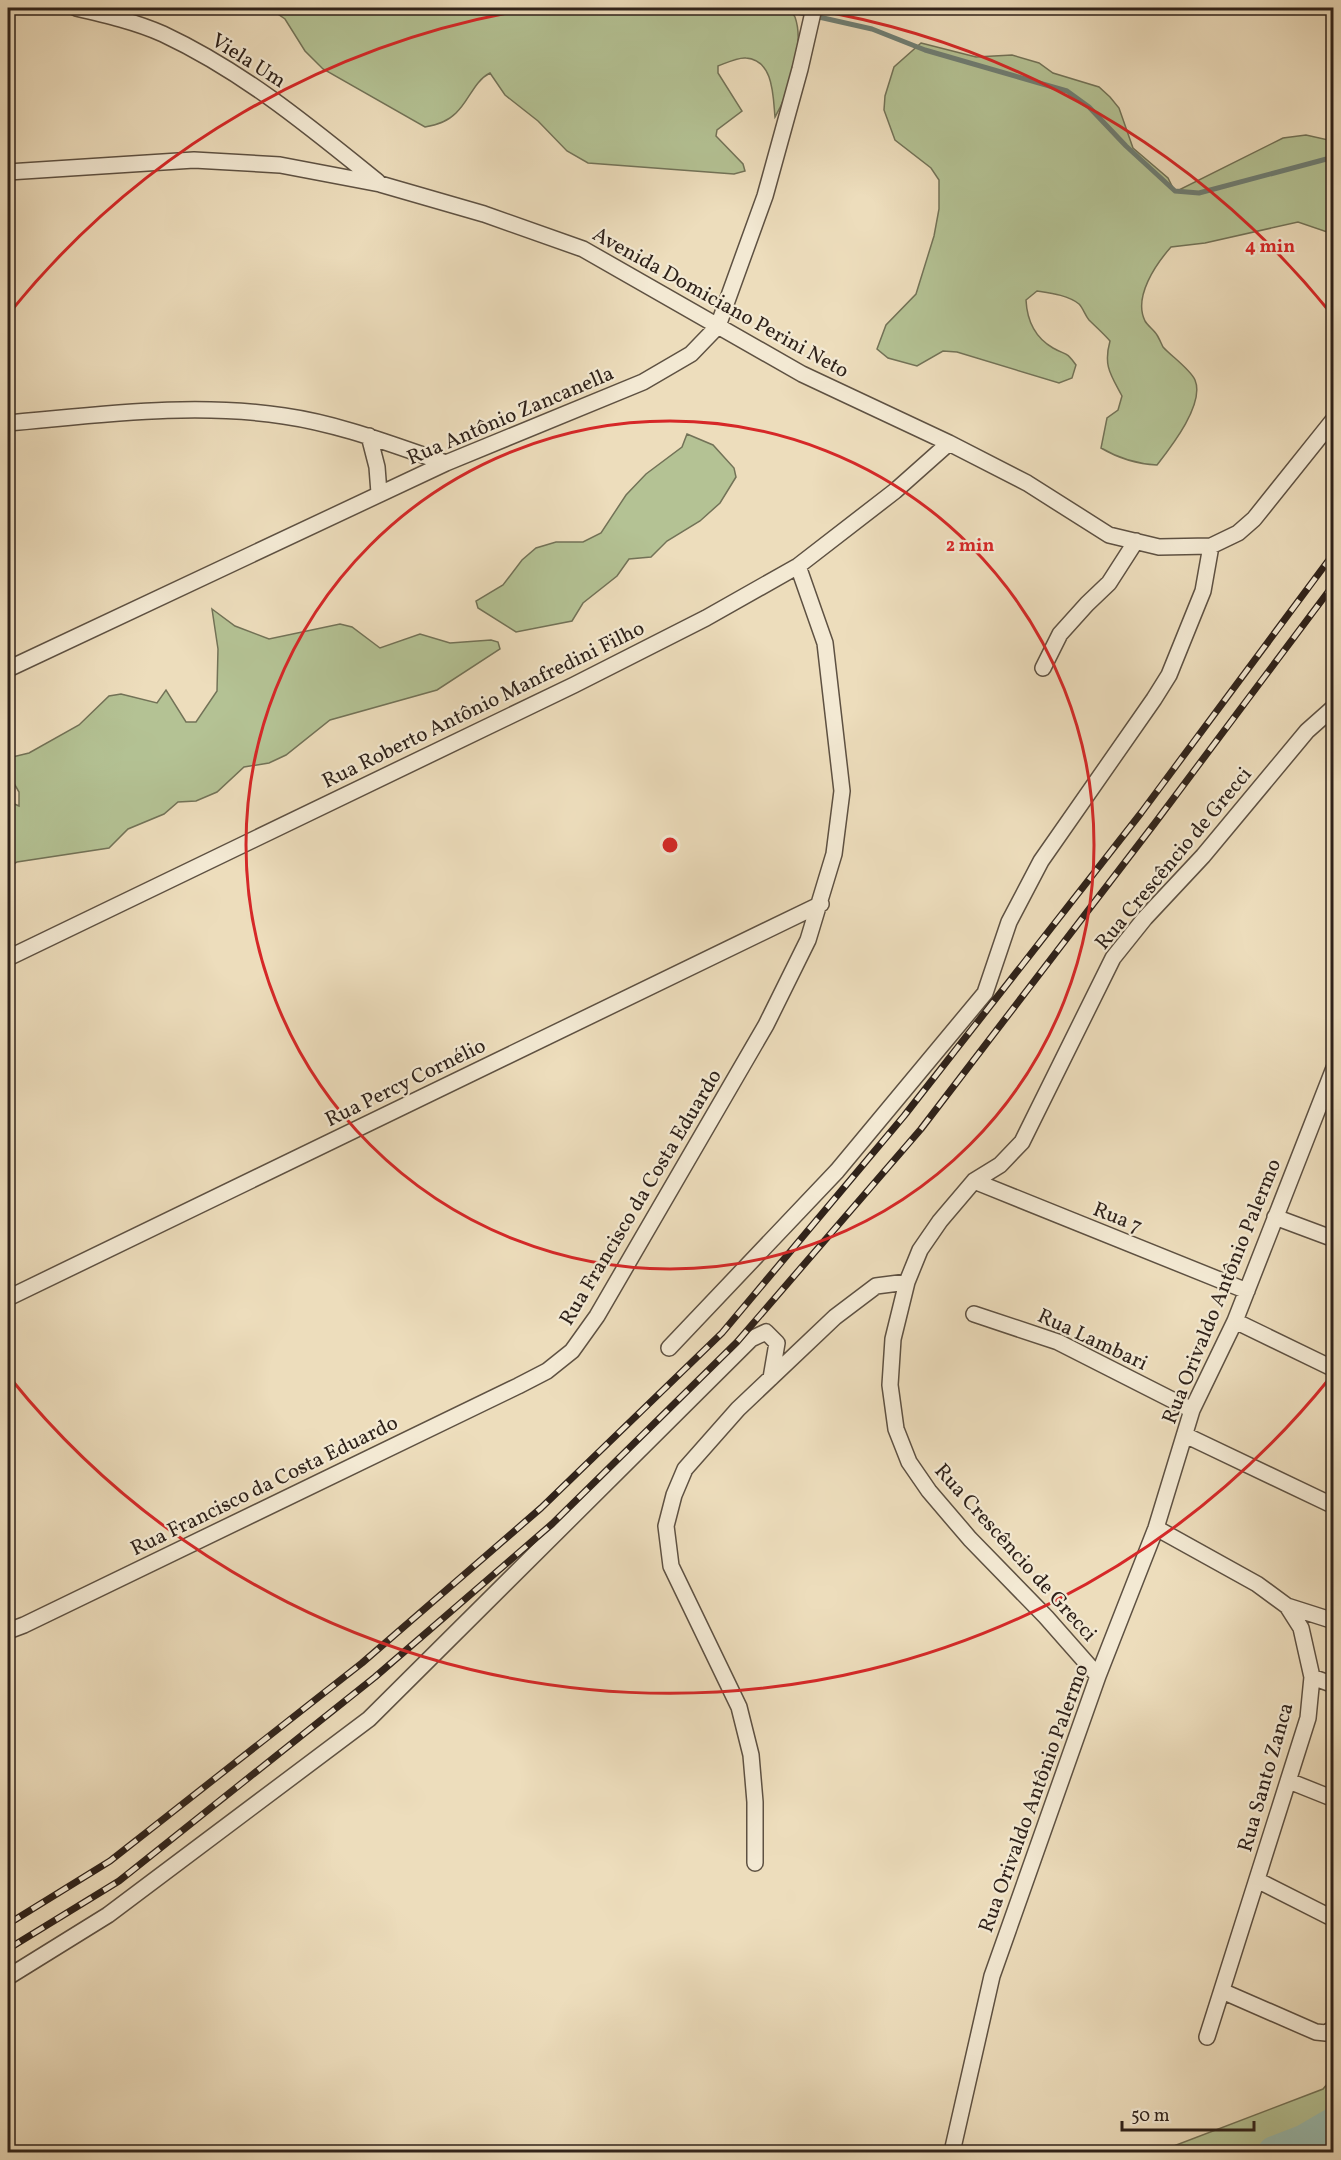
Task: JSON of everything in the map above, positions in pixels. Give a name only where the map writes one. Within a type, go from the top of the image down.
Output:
[{"type":"street","name":"Viela Um","points":[[76,8],[124,20],[162,34],[250,82],[380,184]]},
{"type":"street","name":"Rua Antônio Zancanella","points":[[8,669],[379,493],[643,382],[690,354],[718,326],[765,196],[814,8]]},
{"type":"street","name":"Avenida Domiciano Perini Neto","points":[[8,172],[194,160],[280,165],[380,184],[484,214],[583,249],[802,374],[949,443],[1027,483],[1109,535],[1159,547],[1211,546],[1238,533],[1254,519],[1334,419]]},
{"type":"street","points":[[8,423],[155,410],[241,410],[326,424],[369,436],[446,463]]},
{"type":"street","points":[[369,436],[377,467],[379,493]]},
{"type":"street","name":"Rua Roberto Antônio Manfredini Filho","points":[[8,958],[574,685],[706,618],[798,567],[895,491],[949,443]]},
{"type":"street","points":[[1043,668],[1060,634],[1109,584],[1136,541]]},
{"type":"street","points":[[669,1348],[837,1171],[985,993],[1009,922],[1041,861],[1148,709],[1169,675],[1203,591],[1211,546]]},
{"type":"street","name":"Rua Francisco da Costa Eduardo","points":[[8,1630],[35,1620],[518,1386],[547,1371],[572,1351],[597,1316],[766,1025],[808,940],[821,904],[834,854],[842,791],[825,644],[798,567]]},
{"type":"street","name":"Rua Crescêncio de Grecci","points":[[1098,1676],[1046,1617],[970,1539],[929,1491],[909,1462],[896,1429],[890,1385],[894,1339],[907,1282],[920,1250],[940,1221],[974,1181],[1000,1165],[1022,1142],[1113,958],[1145,918],[1203,856],[1307,731],[1334,707]]},
{"type":"street","name":"Rua Percy Cornélio","points":[[8,1298],[821,904]]},
{"type":"street","name":"Rua Orivaldo Antônio Palermo","points":[[952,2152],[993,1972],[1098,1676],[1156,1528],[1192,1410],[1235,1321],[1334,1068]]},
{"type":"street","points":[[1318,1108],[1334,1113]]},
{"type":"street","name":"Rua 7","points":[[974,1181],[1247,1291]]},
{"type":"street","points":[[1275,1217],[1334,1239]]},
{"type":"street","points":[[754,1863],[755,1802],[751,1755],[740,1707],[671,1566],[666,1526],[674,1495],[685,1469],[738,1409],[834,1317],[876,1286],[907,1282]]},
{"type":"street","name":"Rua Lambari","points":[[974,1314],[1058,1342],[1192,1410]]},
{"type":"street","points":[[1235,1321],[1334,1369]]},
{"type":"street","points":[[8,1977],[108,1915],[369,1719],[751,1339],[766,1332],[777,1343],[771,1378]]},
{"type":"street","points":[[1185,1435],[1334,1506]]},
{"type":"street","name":"Rua Santo Zanca","points":[[1156,1528],[1257,1584],[1287,1606],[1301,1628],[1312,1677],[1308,1718],[1206,2037]]},
{"type":"street","points":[[1287,1606],[1334,1621]]},
{"type":"street","points":[[1312,1677],[1334,1685]]},
{"type":"street","points":[[1289,1781],[1334,1799]]},
{"type":"street","points":[[1257,1880],[1334,1919]]},
{"type":"street","points":[[1222,1991],[1316,2032],[1330,2031]]},
{"type":"green space","points":[[269,8],[785,8],[795,17],[798,28],[797,55],[790,82],[775,117],[770,81],[762,65],[755,60],[743,58],[718,66],[718,73],[742,111],[717,130],[716,136],[743,164],[745,171],[734,174],[588,163],[567,151],[538,121],[505,95],[490,73],[480,81],[453,116],[442,123],[425,127],[323,69],[305,51],[285,19]]},
{"type":"green space","points":[[921,43],[976,57],[1012,55],[1039,63],[1053,73],[1099,87],[1119,108],[1133,148],[1168,178],[1175,192],[1283,138],[1306,135],[1333,141],[1333,234],[1298,222],[1205,243],[1171,247],[1148,281],[1142,302],[1145,321],[1156,333],[1163,347],[1193,376],[1197,390],[1185,425],[1157,465],[1128,460],[1101,448],[1107,418],[1118,410],[1122,396],[1108,364],[1110,341],[1089,320],[1079,304],[1070,298],[1037,291],[1026,300],[1030,321],[1036,333],[1046,344],[1068,355],[1076,365],[1072,378],[1059,383],[957,352],[943,351],[917,366],[888,358],[877,349],[886,325],[916,294],[934,236],[939,209],[939,180],[931,168],[895,140],[884,110],[885,96],[894,67]]},
{"type":"green space","points":[[687,434],[713,445],[734,468],[736,477],[720,503],[700,521],[667,541],[651,557],[629,559],[617,576],[583,603],[572,621],[516,632],[478,608],[476,601],[503,585],[522,560],[536,548],[556,542],[583,542],[601,533],[626,495],[646,474],[682,447]]},
{"type":"green space","points":[[212,609],[235,626],[269,639],[340,624],[352,627],[380,648],[420,634],[450,643],[491,640],[498,642],[500,649],[437,690],[330,720],[286,755],[269,763],[244,767],[217,792],[196,801],[178,802],[164,814],[128,829],[109,848],[17,862],[8,868],[8,801],[19,806],[19,792],[8,773],[8,758],[29,753],[79,725],[109,696],[121,694],[157,703],[166,690],[186,722],[196,722],[217,691],[218,649]]},
{"type":"green space","points":[[1333,2077],[1333,2152],[1158,2152],[1323,2089]]},
{"type":"waterway","points":[[779,8],[872,29],[925,50],[1067,91],[1089,107],[1126,146],[1175,191],[1199,193],[1334,157]]},
{"type":"waterway","points":[[1274,2152],[1303,2141],[1334,2123]]},
{"type":"railway","points":[[8,1924],[110,1861],[362,1663],[541,1508],[722,1333],[904,1116],[1141,813],[1334,553]]},
{"type":"railway","points":[[8,1949],[119,1881],[375,1677],[552,1524],[737,1342],[921,1129],[1334,584]]}]
